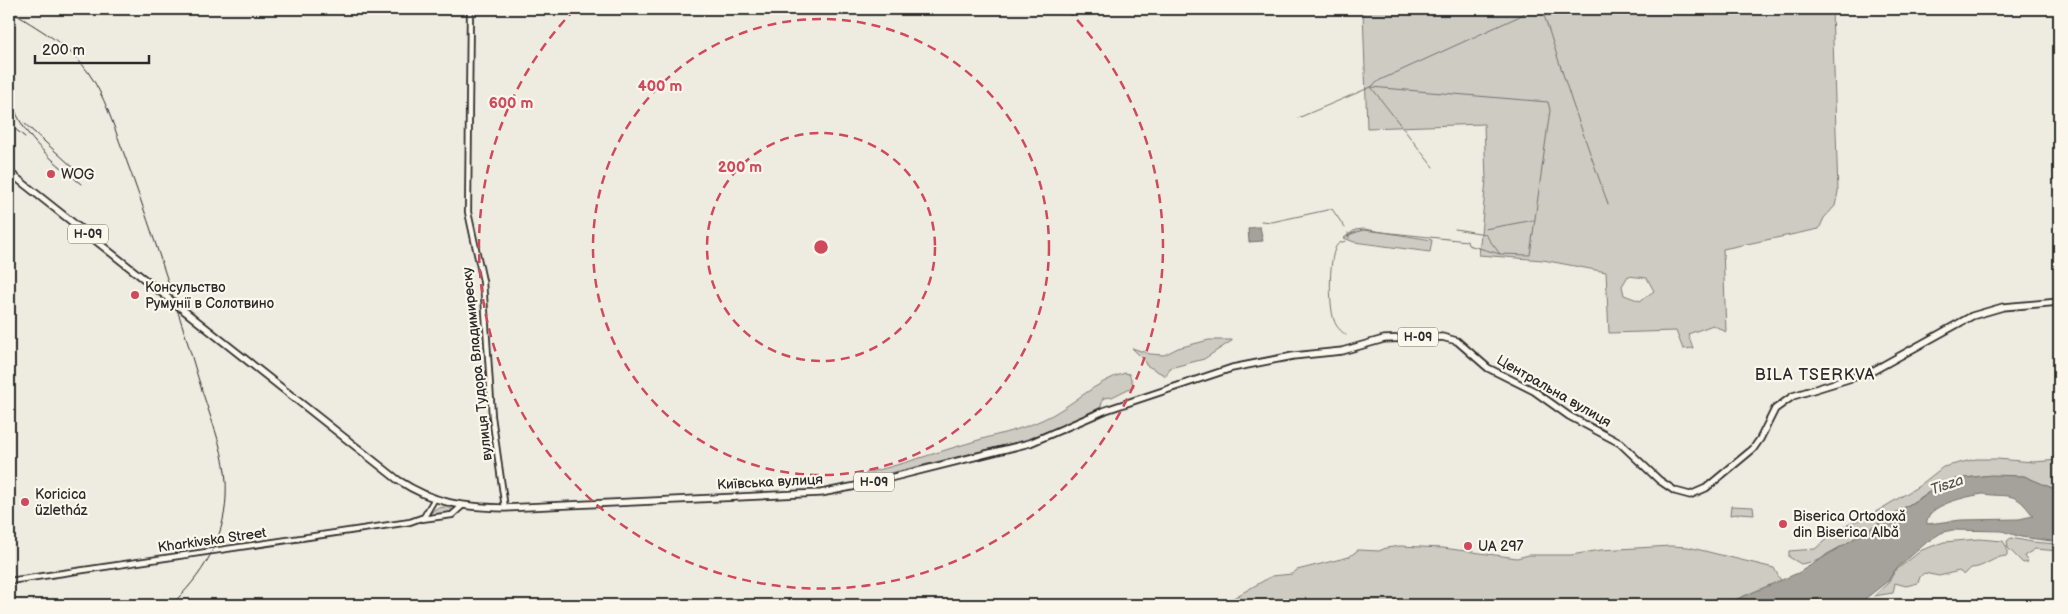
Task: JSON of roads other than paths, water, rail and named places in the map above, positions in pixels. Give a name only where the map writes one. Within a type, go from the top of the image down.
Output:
[{"type":"main road","name":"Н-09","points":[[9,172],[398,480],[434,500]]},
{"type":"main road","name":"Центральна вулиця","points":[[1096,414],[1173,386],[1241,366],[1293,356],[1342,352],[1384,339],[1442,336],[1457,340],[1488,368],[1534,391],[1569,416],[1620,443],[1659,480],[1675,491],[1690,495],[1700,491],[1733,467],[1753,449],[1775,409],[1793,396],[1871,372],[1972,316],[2004,307],[2059,302]]},
{"type":"main road","name":"Київська вулиця","points":[[434,500],[462,506],[505,508],[821,493],[866,484],[1030,443],[1096,414]]},
{"type":"street","name":"вулиця Тудора Владимиреску","points":[[470,9],[468,202],[471,229],[483,281],[492,416],[505,508]]},
{"type":"street","points":[[418,520],[428,513],[434,500]]},
{"type":"street","name":"Kharkivska Street","points":[[9,581],[452,515],[462,506]]},
{"type":"water","points":[[1260,227],[1263,241],[1249,242],[1248,229]]},
{"type":"water","name":"Tisza","points":[[1991,475],[2024,476],[2059,491],[2059,542],[2021,537],[2002,531],[1952,530],[1941,533],[1927,542],[1895,570],[1888,581],[1857,605],[1723,605],[1798,573],[1938,487],[1957,479]],"holes":[[[1983,494],[2016,499],[2033,516],[2019,519],[1961,520],[1927,524],[1928,517],[1940,507],[1958,499]]]},
{"type":"waterway","points":[[1298,118],[1371,87],[1380,80],[1520,16],[1530,9]]},
{"type":"waterway","points":[[1542,9],[1608,204]]},
{"type":"waterway","points":[[1572,9],[1574,14]]},
{"type":"waterway","points":[[1433,167],[1371,87],[1548,102],[1550,110],[1530,255],[1500,254]]},
{"type":"waterway","points":[[1261,221],[1272,222],[1332,209],[1345,228]]},
{"type":"waterway","points":[[1485,229],[1534,220]]},
{"type":"waterway","points":[[1349,236],[1363,230],[1467,241],[1468,245],[1500,254],[1485,234],[1455,229]]},
{"type":"waterway","points":[[1348,233],[1349,238]]},
{"type":"waterway","points":[[1346,241],[1339,243],[1335,249],[1332,258],[1330,280],[1334,320],[1337,327],[1346,335]]},
{"type":"railway","points":[[9,10],[52,37],[71,53],[88,72],[104,101],[148,221],[219,442],[226,486],[221,528],[216,543],[201,570],[171,605]]},
{"type":"railway","points":[[9,94],[21,123],[37,145],[81,184]]},
{"type":"railway","points":[[24,123],[76,170]]},
{"type":"railway","points":[[9,124],[25,137]]},
{"type":"place","name":"WOG","points":[[51,174]]},
{"type":"place","name":"Консульство Румунії в Солотвино","points":[[135,295]]},
{"type":"place","name":"Koricica üzletház","points":[[25,502]]},
{"type":"place","name":"Biserica Ortodoxă din Biserica Albă","points":[[1783,524]]},
{"type":"place","name":"UA 297","points":[[1468,546]]},
{"type":"district","name":"BILA TSERKVA","points":[[1815,375]]}]
